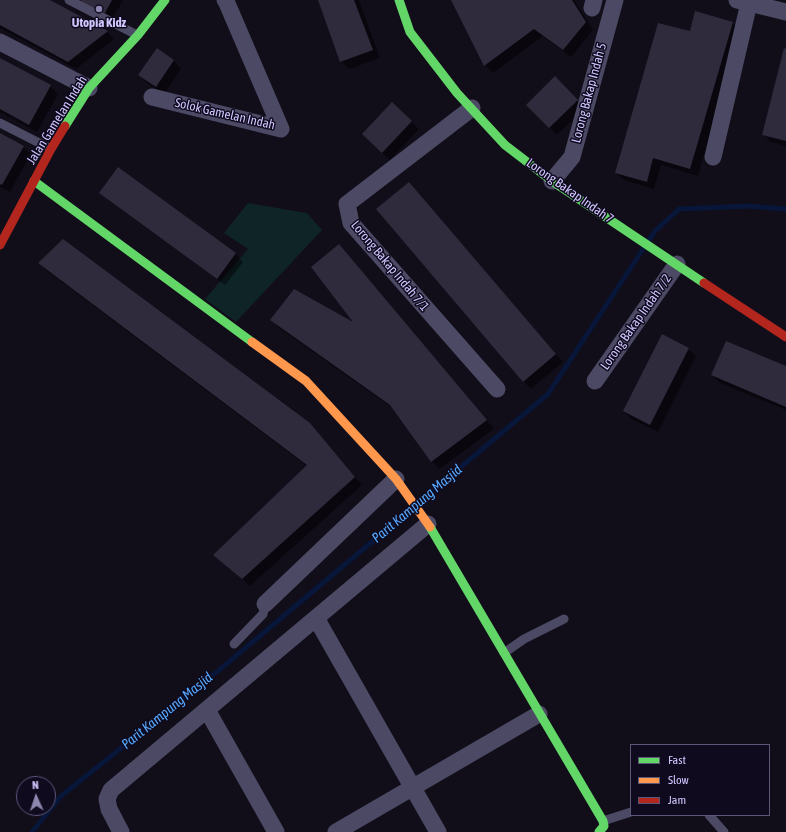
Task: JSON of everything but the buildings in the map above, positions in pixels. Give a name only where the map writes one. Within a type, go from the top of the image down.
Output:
[{"type":"street","name":"Jalan Gamelan Indah","points":[[0,245],[51,149],[89,88],[138,35],[165,0]]},
{"type":"street","name":"Solok Gamelan Indah","points":[[152,97],[281,129],[225,0]]},
{"type":"street","name":"Lorong Bakap Indah 7","points":[[399,0],[410,32],[457,93],[505,145],[552,181],[786,337]]},
{"type":"street","name":"Lorong Bakap Indah 5","points":[[552,181],[572,157],[615,0]]},
{"type":"street","points":[[713,157],[743,1],[786,12]]},
{"type":"street","points":[[0,42],[89,88]]},
{"type":"street","name":"Lorong Bakap Indah 7/1","points":[[472,108],[347,204],[351,223],[496,389]]},
{"type":"street","points":[[34,181],[306,381],[396,479],[424,519],[603,821],[604,826],[599,832]]},
{"type":"street","name":"Lorong Bakap Indah 7/2","points":[[595,381],[677,264]]},
{"type":"street","points":[[265,604],[396,479]]},
{"type":"street","points":[[121,832],[109,809],[107,799],[111,790],[316,618],[424,519]]},
{"type":"street","points":[[316,618],[438,832]]},
{"type":"street","points":[[207,710],[276,832]]},
{"type":"street","points":[[336,832],[539,714]]},
{"type":"lane","points":[[69,0],[138,35]]},
{"type":"lane","points":[[0,123],[51,149]]},
{"type":"lane","points":[[234,644],[263,614],[265,604]]},
{"type":"lane","points":[[504,653],[524,639],[564,619]]},
{"type":"lane","points":[[603,821],[630,812]]},
{"type":"lane","points":[[710,816],[724,832]]},
{"type":"green space","points":[[248,203],[307,213],[322,230],[236,322],[205,299],[248,249],[224,233]]},
{"type":"waterway","name":"Parit Kampung Masjid","points":[[649,240],[655,231],[679,209],[749,206],[786,209]]},
{"type":"waterway","name":"Parit Kampung Masjid","points":[[419,502],[548,394],[643,249]]},
{"type":"waterway","name":"Parit Kampung Masjid","points":[[32,832],[61,796],[224,666],[411,509]]},
{"type":"traffic: fast","points":[[65,126],[89,88],[138,35],[165,0]]},
{"type":"traffic: fast","points":[[399,0],[410,32],[457,93],[505,145],[552,181],[704,283]]},
{"type":"traffic: fast","points":[[34,181],[252,342]]},
{"type":"traffic: fast","points":[[430,527],[603,821],[604,826],[599,832]]},
{"type":"traffic: slow","points":[[252,342],[306,381],[396,479],[430,527]]},
{"type":"traffic: jam","points":[[0,245],[51,149],[65,126]]},
{"type":"traffic: jam","points":[[704,283],[786,337]]},
{"type":"place","name":"Utopia Kidz","points":[[99,9]]}]
